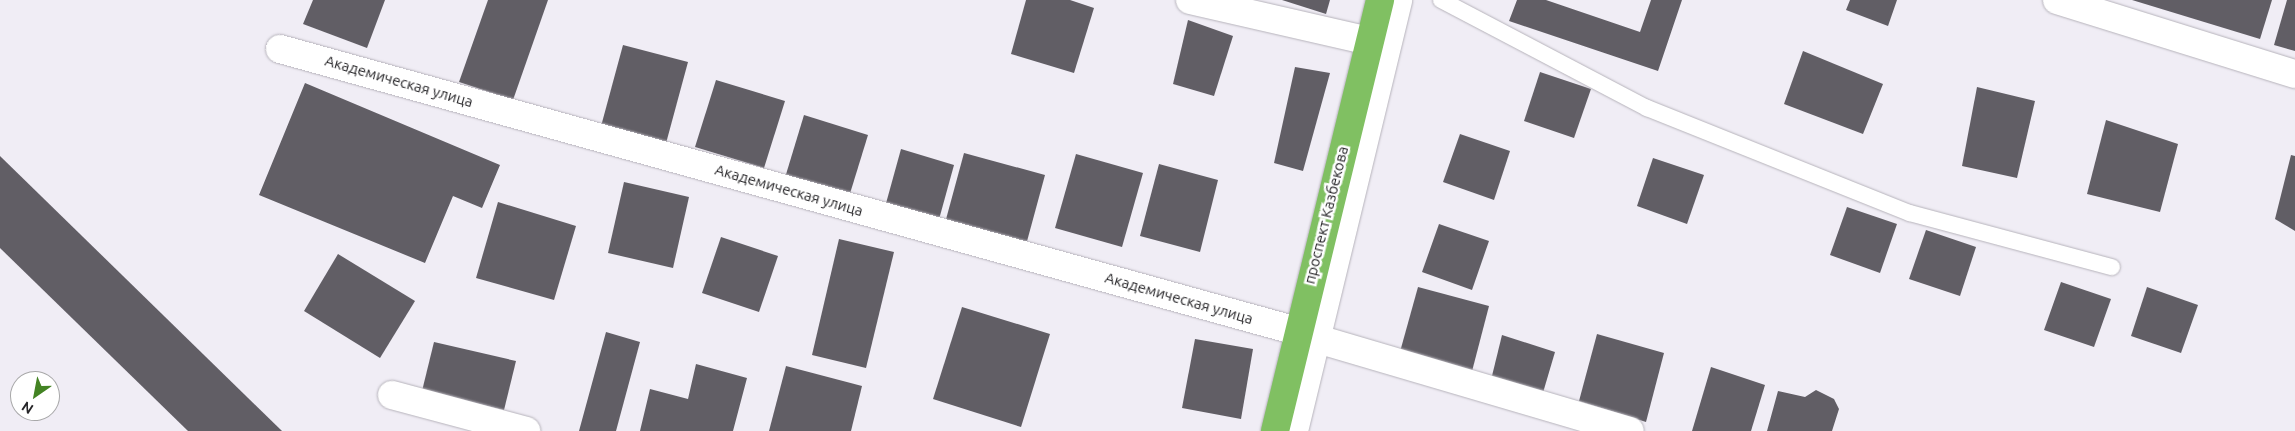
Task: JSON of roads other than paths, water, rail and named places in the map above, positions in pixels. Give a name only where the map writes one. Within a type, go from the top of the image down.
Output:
[{"type":"highway","name":"проспект Казбекова","points":[[1275,431],[1306,334],[1369,41],[1380,0]]},
{"type":"street","points":[[1190,0],[1369,41]]},
{"type":"street","points":[[1294,431],[1306,334],[1398,0]]},
{"type":"street","points":[[2057,0],[2295,74]]},
{"type":"street","name":"Академическая улица","points":[[280,48],[1306,334],[1630,431]]},
{"type":"street","points":[[392,395],[526,431]]},
{"type":"lane","points":[[1441,0],[1647,108],[1910,213],[2112,267]]}]
